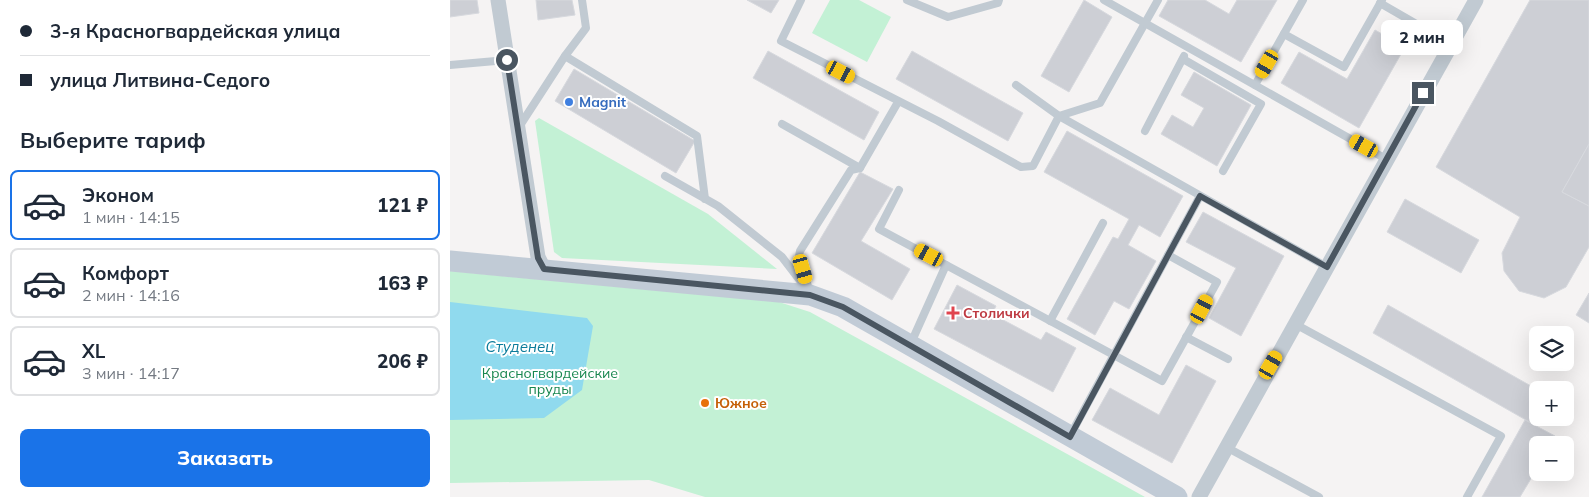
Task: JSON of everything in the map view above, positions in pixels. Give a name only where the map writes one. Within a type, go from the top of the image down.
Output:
[{"type":"street","points":[[498,0],[538,258],[544,269]]},
{"type":"street","points":[[1199,497],[1476,0]]},
{"type":"street","points":[[450,261],[810,295],[843,307],[1177,497]]},
{"type":"lane","points":[[518,128],[565,56],[586,28],[582,0]]},
{"type":"lane","points":[[801,0],[781,41],[938,121],[1021,168],[1033,166],[1059,116],[1100,102],[1158,0]]},
{"type":"lane","points":[[907,0],[948,17],[998,3],[999,0]]},
{"type":"lane","points":[[1104,0],[1386,159]]},
{"type":"lane","points":[[1255,85],[1303,0]]},
{"type":"lane","points":[[1284,34],[1344,67],[1381,2],[1451,44]]},
{"type":"lane","points":[[1145,131],[1188,48]]},
{"type":"lane","points":[[565,56],[697,136],[705,199]]},
{"type":"lane","points":[[1183,59],[1261,104],[1223,171]]},
{"type":"lane","points":[[450,66],[507,60]]},
{"type":"lane","points":[[1016,84],[1059,116],[1327,267]]},
{"type":"lane","points":[[810,295],[799,256],[800,250],[851,170],[860,168],[898,102]]},
{"type":"lane","points":[[782,124],[860,168]]},
{"type":"lane","points":[[665,176],[718,206],[782,257],[810,295]]},
{"type":"lane","points":[[899,190],[879,229],[1162,382],[1217,282],[1168,255]]},
{"type":"lane","points":[[1070,437],[1200,196]]},
{"type":"lane","points":[[1050,320],[1103,222]]},
{"type":"lane","points":[[910,345],[946,265]]},
{"type":"lane","points":[[1295,324],[1501,436],[1467,497]]},
{"type":"lane","points":[[1186,337],[1228,359]]},
{"type":"lane","points":[[1226,447],[1319,497]]},
{"type":"green space","points":[[830,0],[859,0],[891,17],[867,62],[812,33]]},
{"type":"green space","points":[[539,118],[708,214],[777,269],[562,258],[554,252],[535,121]]},
{"type":"green space","name":"Красногвардейские пруды","points":[[450,271],[779,302],[810,312],[1145,497],[705,497],[649,480],[450,483]]},
{"type":"water","name":"Студенец","points":[[450,302],[587,318],[593,326],[582,390],[544,418],[450,420]]},
{"type":"building","points":[[450,0],[477,0],[479,13],[450,17]]},
{"type":"building","points":[[536,0],[572,0],[575,15],[538,20]]},
{"type":"building","points":[[747,0],[779,0],[771,13]]},
{"type":"building","points":[[1084,0],[1112,17],[1069,92],[1041,76]]},
{"type":"building","points":[[1168,0],[1205,0],[1229,14],[1237,0],[1277,0],[1241,62],[1159,16]]},
{"type":"building","points":[[1530,0],[1589,0],[1589,144],[1562,192],[1589,206],[1589,247],[1566,287],[1544,298],[1519,291],[1504,271],[1502,253],[1520,217],[1436,167]]},
{"type":"building","points":[[1375,30],[1405,47],[1359,128],[1281,83],[1299,52],[1347,79]]},
{"type":"building","points":[[768,51],[879,112],[864,140],[753,78]]},
{"type":"building","points":[[912,51],[1023,113],[1008,141],[896,79]]},
{"type":"building","points":[[574,69],[695,141],[676,173],[555,101]]},
{"type":"building","points":[[1194,72],[1251,105],[1217,166],[1161,134],[1172,115],[1193,127],[1204,108],[1181,95]]},
{"type":"building","points":[[1067,131],[1183,196],[1160,237],[1139,225],[1128,245],[1156,261],[1129,309],[1114,301],[1095,335],[1067,319],[1113,237],[1118,239],[1129,219],[1044,172]]},
{"type":"building","points":[[1589,144],[1589,206],[1562,192]]},
{"type":"building","points":[[860,172],[893,189],[861,241],[910,269],[892,300],[812,253]]},
{"type":"building","points":[[1405,199],[1479,240],[1461,273],[1387,232]]},
{"type":"building","points":[[1203,212],[1284,256],[1241,336],[1209,318],[1236,268],[1186,242]]},
{"type":"building","points":[[957,285],[996,306],[992,314],[1041,340],[1046,332],[1076,348],[1053,392],[934,329]]},
{"type":"building","points":[[1589,293],[1589,323],[1576,315]]},
{"type":"building","points":[[1388,305],[1529,385],[1529,422],[1373,333]]},
{"type":"building","points":[[1186,365],[1216,381],[1172,463],[1092,420],[1110,388],[1159,415]]},
{"type":"building","points":[[1525,420],[1529,422],[1529,426],[1536,426],[1555,436],[1529,436],[1530,481],[1520,497],[1482,497]]},
{"type":"place","name":"Magnit","points":[[569,102]]},
{"type":"place","name":"Столички","points":[[953,313]]},
{"type":"place","name":"Южное","points":[[705,403]]},
{"type":"route","points":[[507,60],[538,258],[544,269],[619,278],[810,295],[843,307],[1070,437],[1200,196],[1327,267],[1423,93]]}]
